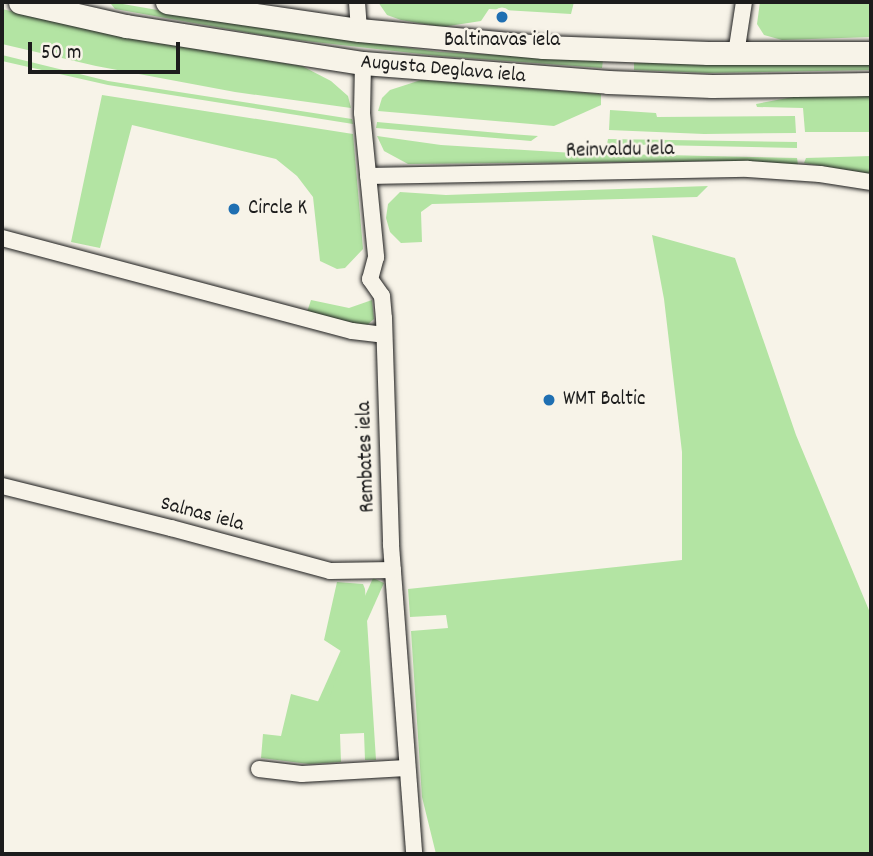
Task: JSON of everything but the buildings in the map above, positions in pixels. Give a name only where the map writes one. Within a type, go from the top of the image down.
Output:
[{"type":"main road","name":"Augusta Deglava iela","points":[[20,2],[97,10],[363,64],[487,75],[647,83],[871,84]]},
{"type":"main road","name":"Augusta Deglava iela","points":[[167,2],[359,30],[543,47],[736,54],[871,52]]},
{"type":"street","points":[[357,2],[359,30]]},
{"type":"street","points":[[736,54],[744,2]]},
{"type":"street","name":"Rembates iela","points":[[363,64],[362,113],[376,257],[370,279],[382,296],[393,570],[405,768],[414,854]]},
{"type":"street","name":"Reinvaldu iela","points":[[368,176],[748,169],[820,174],[871,182]]},
{"type":"street","points":[[2,238],[344,330],[384,335]]},
{"type":"street","name":"Salnas iela","points":[[2,486],[171,527],[330,572],[393,570]]},
{"type":"street","points":[[259,769],[302,774],[405,768]]},
{"type":"green space","points":[[378,2],[574,2],[571,14],[489,9],[481,21],[442,27],[387,15]]},
{"type":"green space","points":[[760,2],[871,2],[871,37],[782,40],[764,35],[757,24]]},
{"type":"green space","points":[[111,4],[280,31],[440,52],[603,60],[602,68],[439,56],[279,38],[115,9]]},
{"type":"green space","points":[[2,9],[127,38],[302,66],[331,81],[348,96],[351,108],[235,92],[96,66],[2,44]]},
{"type":"green space","points":[[2,55],[108,81],[352,119],[353,124],[108,85],[2,61]]},
{"type":"green space","points":[[634,62],[710,65],[871,62],[871,70],[709,73],[634,70]]},
{"type":"green space","points":[[421,80],[601,94],[601,105],[554,126],[378,111],[382,98],[390,90]]},
{"type":"green space","points":[[871,93],[871,132],[805,132],[803,108],[757,107],[756,104],[793,97]]},
{"type":"green space","points":[[102,95],[353,134],[363,249],[345,268],[337,269],[320,261],[313,197],[297,176],[276,159],[132,125],[100,248],[71,242]]},
{"type":"green space","points":[[610,110],[656,113],[657,117],[795,116],[796,133],[704,134],[609,130]]},
{"type":"green space","points":[[377,122],[538,136],[531,141],[376,128]]},
{"type":"green space","points":[[377,136],[441,145],[574,153],[797,158],[798,165],[736,161],[408,164],[384,151]]},
{"type":"green space","points":[[608,139],[797,142],[797,148],[607,144]]},
{"type":"green space","points":[[871,156],[871,174],[804,163],[806,158]]},
{"type":"green space","points":[[708,186],[697,197],[432,204],[421,212],[422,242],[401,243],[390,232],[386,218],[388,204],[400,192],[446,195]]},
{"type":"green space","points":[[652,235],[735,258],[796,435],[871,615],[871,854],[436,854],[422,797],[411,631],[448,628],[446,615],[410,617],[408,589],[682,560],[682,452],[664,299]]},
{"type":"green space","points":[[311,300],[349,308],[372,300],[374,319],[366,326],[307,312]]},
{"type":"green space","points":[[373,578],[384,583],[312,745],[301,741]]},
{"type":"green space","points":[[337,582],[363,584],[365,589],[376,760],[365,760],[364,733],[340,734],[341,762],[309,764],[261,758],[263,734],[281,736],[291,694],[328,704],[344,653],[324,640]]},
{"type":"place","name":"Baltinavas iela","points":[[502,17]]},
{"type":"place","name":"Circle K","points":[[234,209]]},
{"type":"place","name":"WMT Baltic","points":[[549,400]]}]
